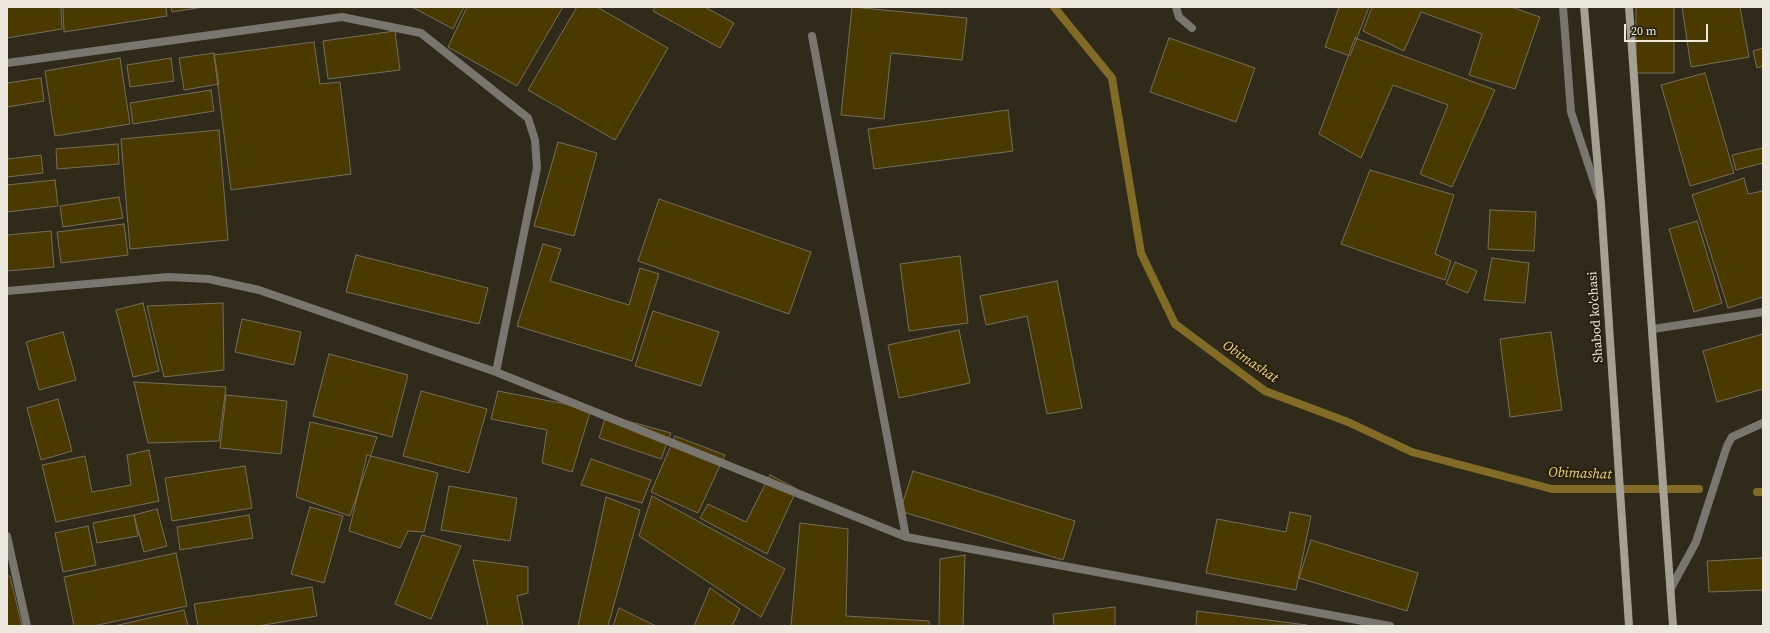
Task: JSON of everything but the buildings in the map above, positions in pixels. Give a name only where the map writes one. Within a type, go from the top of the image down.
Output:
[{"type":"main road","name":"Shabod ko'chasi","points":[[1584,7],[1601,204],[1629,626]]},
{"type":"main road","points":[[1628,7],[1674,626]]},
{"type":"street","points":[[1176,7],[1179,17],[1192,28]]},
{"type":"street","points":[[1563,7],[1570,112],[1601,204]]},
{"type":"street","points":[[7,63],[342,17],[421,33],[528,118],[535,140],[537,168],[496,372]]},
{"type":"street","points":[[812,36],[906,537]]},
{"type":"street","points":[[7,290],[168,278],[209,279],[259,290],[496,372],[906,537],[1390,626]]},
{"type":"street","points":[[1653,329],[1763,312]]},
{"type":"street","points":[[1671,588],[1696,542],[1727,446],[1732,437],[1763,423]]},
{"type":"street","points":[[7,536],[27,626]]},
{"type":"waterway","name":"Obimashat","points":[[1054,7],[1112,78],[1141,253],[1175,324],[1265,391],[1348,422],[1412,452],[1552,489],[1699,489]]},
{"type":"waterway","name":"Obimashat","points":[[1757,492],[1763,492]]}]
